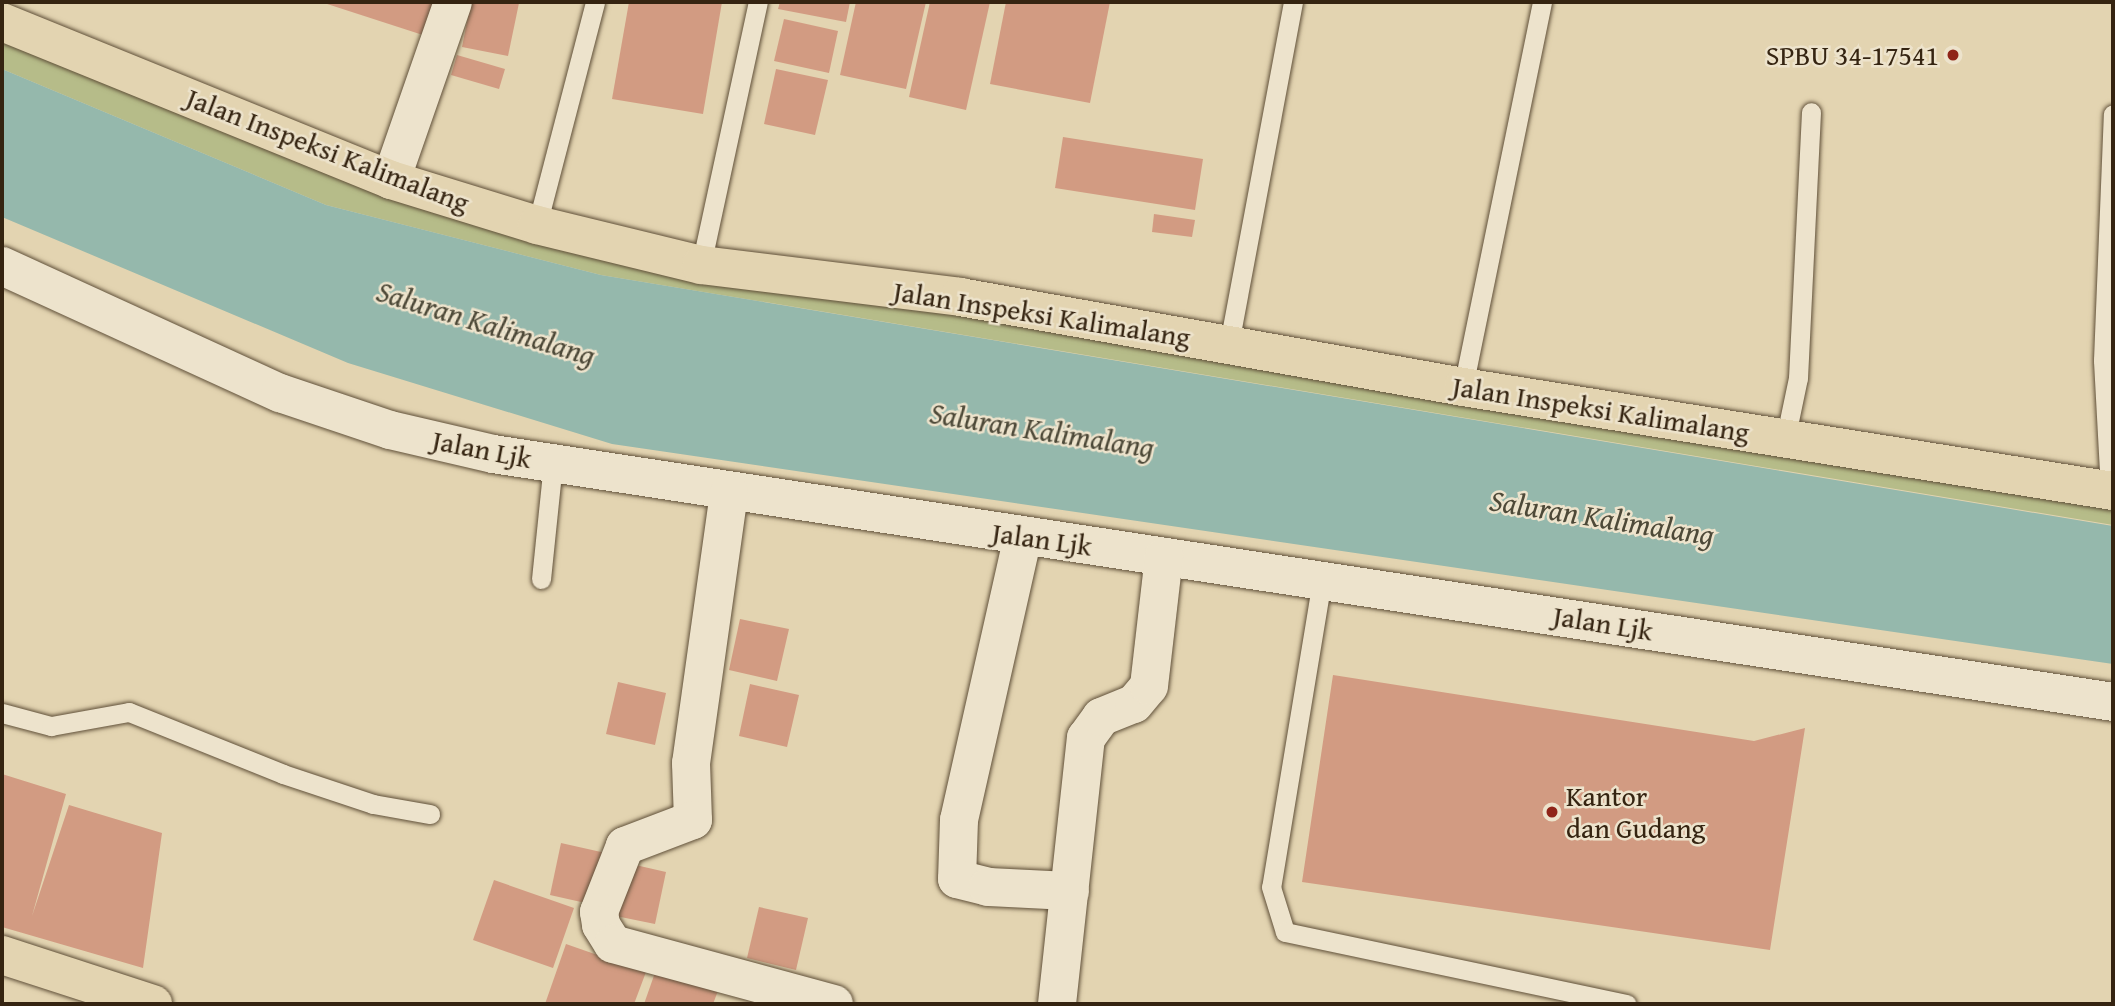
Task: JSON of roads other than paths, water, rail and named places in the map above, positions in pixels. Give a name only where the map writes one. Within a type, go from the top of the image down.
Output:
[{"type":"main road","name":"Jalan Inspeksi Kalimalang","points":[[2,22],[391,180],[537,225],[701,265],[960,297],[1463,387],[2112,490]]},
{"type":"main road","points":[[2,955],[153,1004]]},
{"type":"street","points":[[2,7],[4,2]]},
{"type":"street","points":[[391,180],[453,2]]},
{"type":"street","name":"Jalan Ljk","points":[[2,266],[280,393],[390,430],[729,493],[1322,580],[2113,702]]},
{"type":"street","points":[[729,493],[691,763],[693,820],[625,846],[599,912],[601,925],[613,944],[834,1004]]},
{"type":"street","points":[[1023,536],[959,821],[957,879],[988,887],[1070,891]]},
{"type":"street","points":[[1056,1004],[1086,738],[1101,717],[1134,704],[1149,686],[1164,557]]},
{"type":"lane","points":[[537,225],[596,2]]},
{"type":"lane","points":[[701,265],[758,2]]},
{"type":"lane","points":[[1229,344],[1293,2]]},
{"type":"lane","points":[[1463,387],[1542,2]]},
{"type":"lane","points":[[1785,440],[1798,377],[1811,112]]},
{"type":"lane","points":[[2112,490],[2103,360],[2113,114]]},
{"type":"lane","points":[[541,579],[553,462]]},
{"type":"lane","points":[[1322,580],[1271,887],[1285,932],[1626,1004]]},
{"type":"lane","points":[[2,713],[51,726],[129,712],[283,774],[373,804],[430,814]]},
{"type":"water","name":"Saluran Kalimalang","points":[[2,69],[326,205],[601,275],[2113,526],[2113,664],[612,444],[348,363],[2,217]]},
{"type":"place","name":"SPBU 34-17541","points":[[1953,55]]},
{"type":"place","name":"Kantor dan Gudang","points":[[1552,812]]}]
